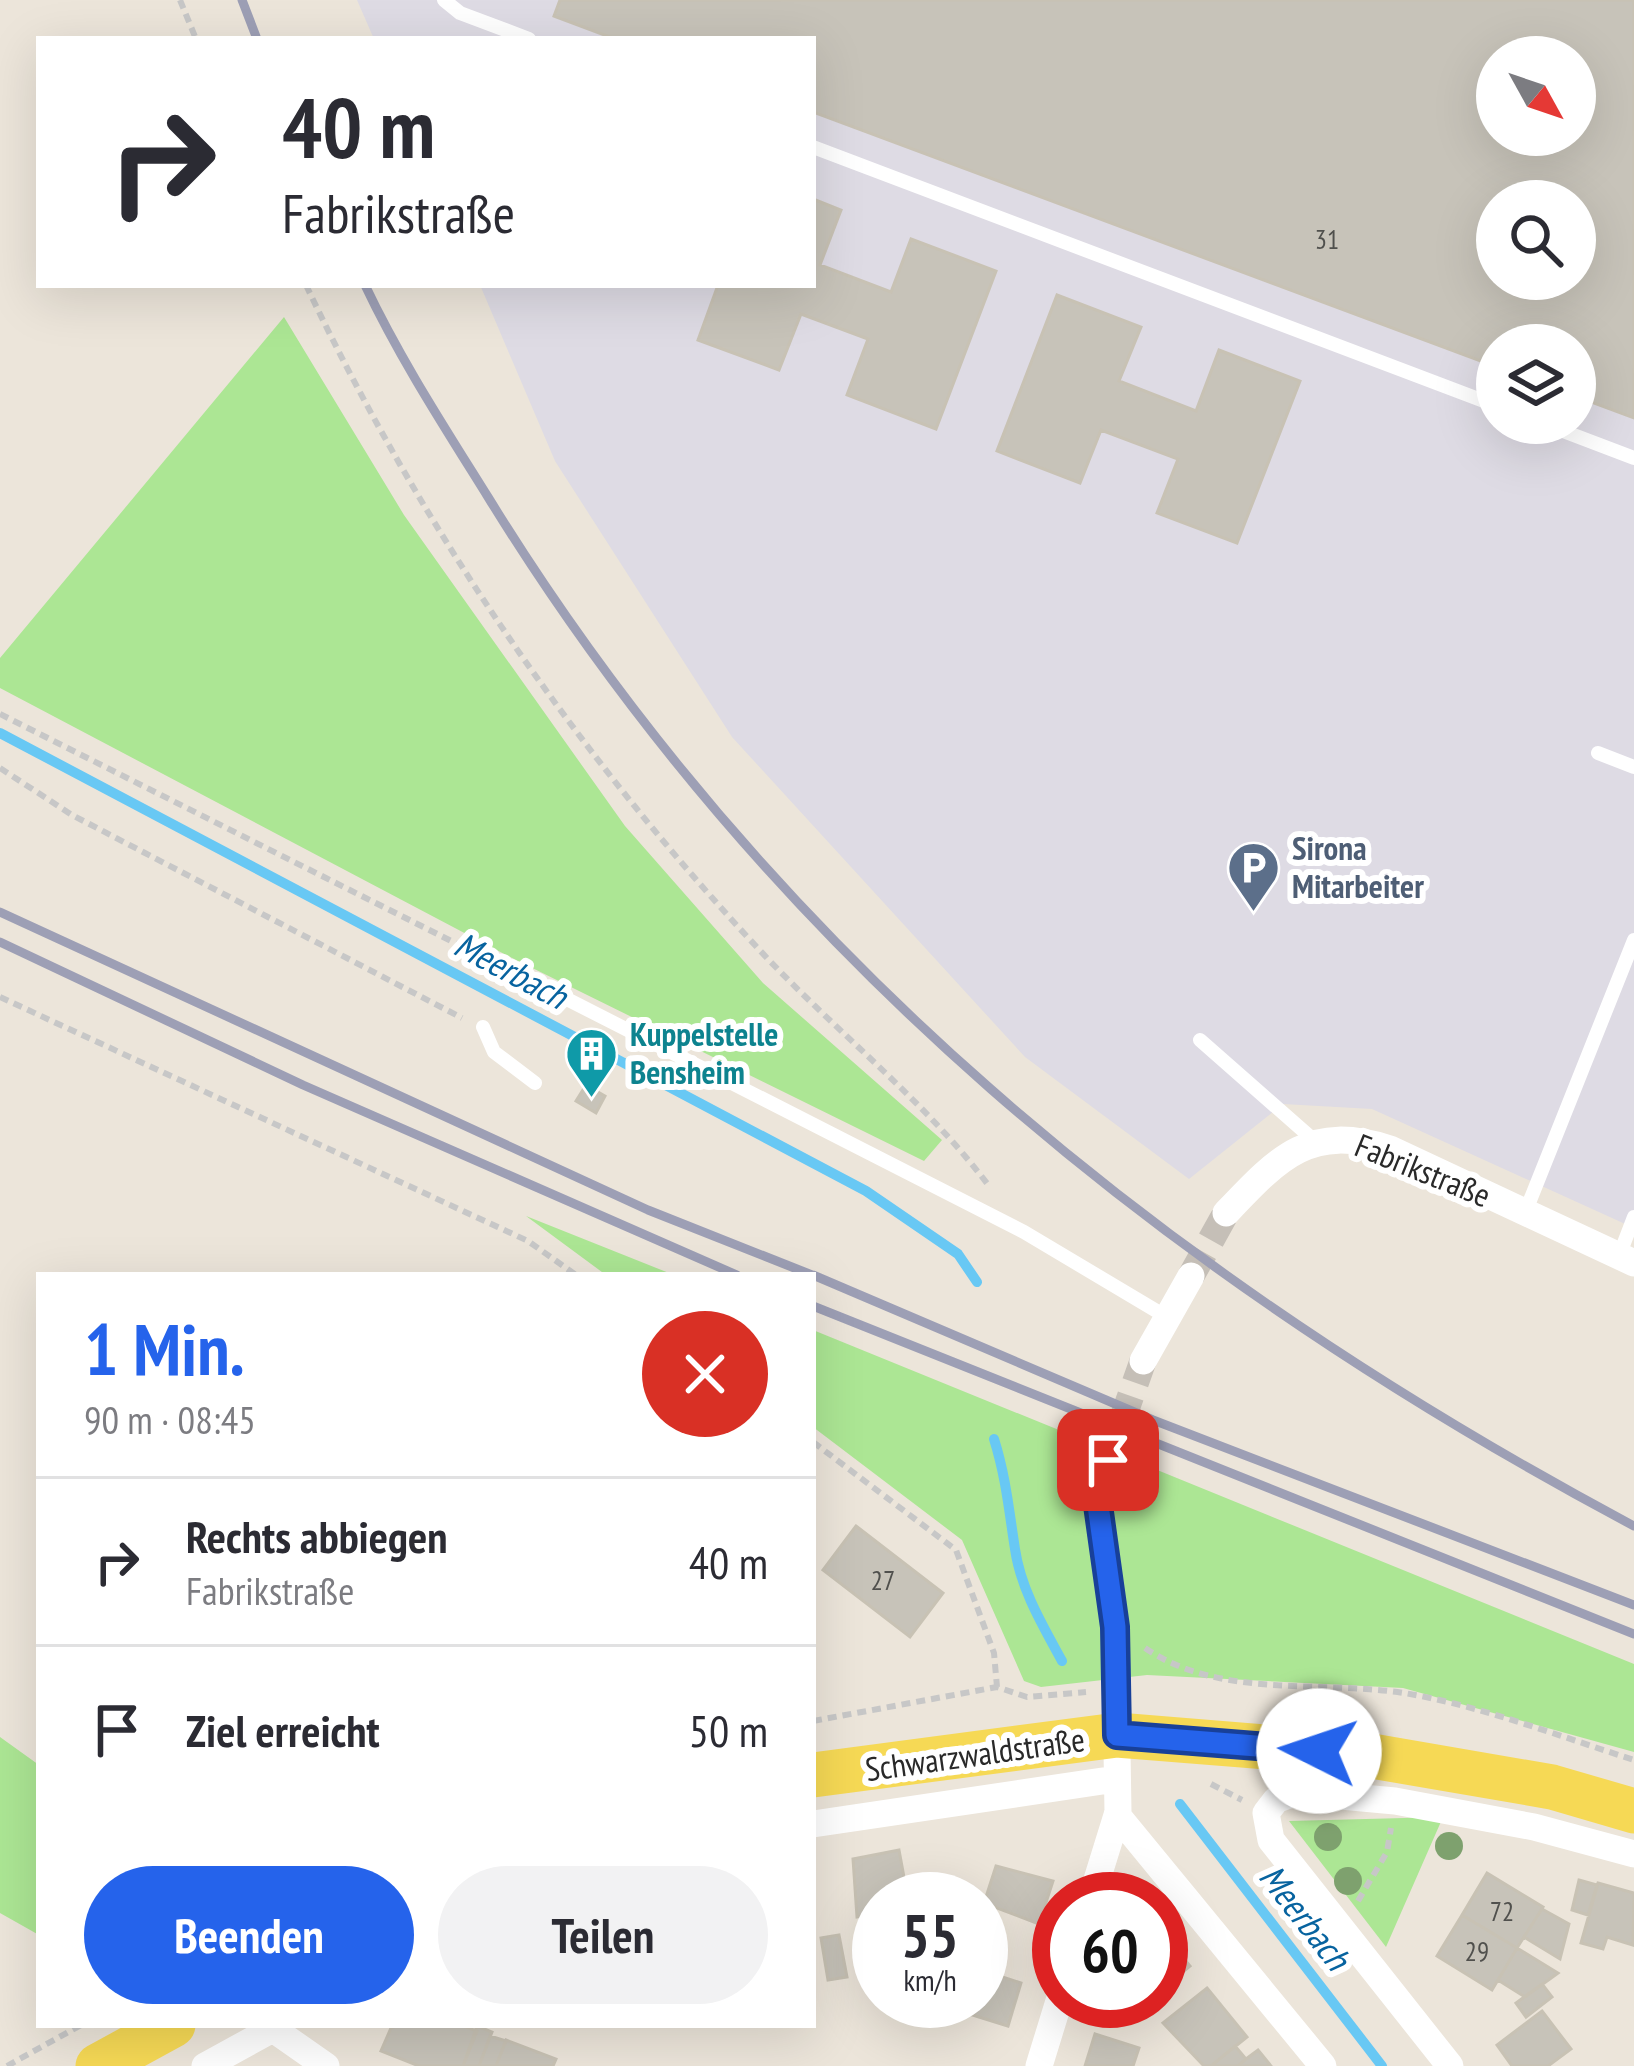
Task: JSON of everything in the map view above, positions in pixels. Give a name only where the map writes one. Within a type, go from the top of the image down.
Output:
[{"type":"main road","name":"Schwarzwaldstraße","points":[[816,1775],[1116,1757],[1366,1755],[1552,1787],[1634,1810]]},
{"type":"main road","points":[[98,2066],[168,2028]]},
{"type":"street","name":"Fabrikstraße","points":[[1226,1213],[1268,1169],[1316,1142],[1349,1136],[1390,1149],[1626,1259]]},
{"type":"street","points":[[1144,1361],[1191,1276]]},
{"type":"street","points":[[1100,1872],[1118,1815],[1115,1627],[1097,1498],[1108,1460]]},
{"type":"street","name":"Schwarzwaldstraße","points":[[816,1823],[1116,1757]]},
{"type":"street","points":[[1450,2066],[1271,1840],[1266,1813],[1276,1800],[1298,1792],[1395,1801],[1534,1827],[1634,1854]]},
{"type":"street","points":[[1118,1815],[1323,2066]]},
{"type":"street","points":[[205,2066],[274,2028]]},
{"type":"street","points":[[277,2028],[326,2066]]},
{"type":"street","points":[[1039,2066],[1051,2028]]},
{"type":"lane","points":[[444,0],[523,36]]},
{"type":"lane","points":[[816,148],[1476,398]]},
{"type":"lane","points":[[1596,444],[1634,458]]},
{"type":"lane","points":[[1598,753],[1634,767]]},
{"type":"lane","points":[[1525,1214],[1634,940]]},
{"type":"lane","points":[[506,968],[1024,1232],[1166,1316]]},
{"type":"lane","points":[[483,1027],[494,1052],[535,1084]]},
{"type":"lane","points":[[1200,1040],[1316,1142]]},
{"type":"lane","points":[[1626,1259],[1634,1216]]},
{"type":"path","points":[[181,0],[195,36]]},
{"type":"path","points":[[307,288],[353,385],[424,509],[484,602],[646,821],[767,958],[952,1136],[1024,1232]]},
{"type":"path","points":[[0,714],[506,968]]},
{"type":"path","points":[[0,768],[72,815],[437,1008],[483,1027]]},
{"type":"path","points":[[0,997],[528,1241],[572,1272]]},
{"type":"path","points":[[816,1444],[956,1550],[994,1653],[997,1687]]},
{"type":"path","points":[[1140,1645],[1187,1672],[1406,1693],[1634,1760]]},
{"type":"path","points":[[816,1719],[997,1687],[1028,1697],[1118,1686]]},
{"type":"path","points":[[1336,1919],[1365,1894],[1387,1852],[1395,1801]]},
{"type":"path","points":[[7,2066],[76,2028]]},
{"type":"shaded area","points":[[357,0],[1634,0],[1634,1228],[1372,1109],[1283,1104],[1189,1179],[1025,1057],[732,737],[555,461],[481,288],[816,288],[816,36],[373,36]]},
{"type":"green space","points":[[284,317],[404,515],[625,826],[763,983],[942,1140],[924,1161],[508,956],[0,688],[0,658]]},
{"type":"green space","points":[[526,1216],[666,1272],[602,1272]]},
{"type":"green space","points":[[816,1331],[1634,1664],[1634,1752],[1403,1688],[1147,1675],[1041,1687],[1024,1681],[962,1540],[816,1429]]},
{"type":"green space","points":[[0,1737],[36,1763],[36,1933],[0,1913]]},
{"type":"green space","points":[[1443,1817],[1386,1947],[1289,1821]]},
{"type":"building","points":[[560,0],[1634,0],[1634,418],[1596,404],[1596,324],[1476,324],[1476,359],[816,113],[816,36],[607,36],[554,16]]},
{"type":"building","points":[[816,200],[841,210],[820,265],[891,292],[911,239],[996,271],[936,429],[847,395],[868,339],[801,314],[779,370],[698,340],[717,288],[816,288]]},
{"type":"building","points":[[1057,295],[1141,327],[1119,381],[1196,411],[1219,350],[1300,381],[1237,543],[1157,513],[1178,459],[1101,430],[1080,483],[997,451]]},
{"type":"building","name":"Kuppelstelle Bensheim","points":[[586,1085],[605,1096],[596,1113],[576,1101]]},
{"type":"building","points":[[856,1526],[943,1593],[910,1637],[823,1570]]},
{"type":"building","points":[[899,1850],[903,1872],[854,1872],[853,1859]]},
{"type":"building","points":[[996,1866],[1032,1875],[1032,1921],[1008,1912],[1008,1872],[994,1872]]},
{"type":"building","points":[[1487,1873],[1543,1907],[1517,1948],[1462,1915]]},
{"type":"building","points":[[1579,1880],[1597,1885],[1588,1915],[1572,1910]]},
{"type":"building","points":[[1598,1883],[1634,1893],[1633,1945],[1607,1937],[1603,1949],[1581,1943]]},
{"type":"building","points":[[1542,1909],[1569,1924],[1560,1959],[1524,1937]]},
{"type":"building","points":[[1462,1915],[1517,1948],[1492,1990],[1437,1956]]},
{"type":"building","points":[[839,1935],[847,1977],[828,1980],[821,1938]]},
{"type":"building","points":[[1517,1948],[1558,1973],[1525,1997],[1498,1980]]},
{"type":"building","points":[[1008,1979],[1021,1983],[1008,2026]]},
{"type":"building","points":[[1542,1984],[1552,1997],[1526,2017],[1516,2003]]},
{"type":"building","points":[[1207,1988],[1247,2037],[1211,2066],[1204,2066],[1168,2028],[1188,2028],[1188,2003]]},
{"type":"building","points":[[1542,2011],[1571,2049],[1548,2066],[1512,2066],[1497,2045]]},
{"type":"building","points":[[391,2028],[477,2031],[463,2066],[419,2066],[381,2051]]},
{"type":"building","points":[[476,2028],[492,2032],[479,2066],[463,2066]]},
{"type":"building","points":[[1095,2034],[1139,2048],[1133,2066],[1085,2066]]},
{"type":"building","points":[[490,2036],[506,2041],[496,2066],[479,2066]]},
{"type":"building","points":[[506,2040],[556,2059],[553,2066],[496,2066]]},
{"type":"building","points":[[1235,2046],[1246,2059],[1238,2066],[1211,2066]]},
{"type":"building","points":[[1258,2050],[1271,2066],[1238,2066],[1246,2059]]},
{"type":"waterway","name":"Meerbach","points":[[0,733],[866,1191],[958,1254],[977,1282]]},
{"type":"waterway","name":"Meerbach","points":[[994,1439],[1022,1579],[1062,1661]]},
{"type":"waterway","name":"Meerbach","points":[[1180,1804],[1382,2066]]},
{"type":"tunnel","points":[[1191,1276],[1226,1213]]},
{"type":"tunnel","points":[[1108,1460],[1143,1361]]},
{"type":"railway","points":[[242,0],[256,36]]},
{"type":"railway","points":[[367,288],[488,497],[598,662],[719,815],[850,957],[990,1089],[1140,1211],[1297,1324],[1462,1429],[1634,1526]]},
{"type":"railway","points":[[0,912],[648,1210],[804,1272]]},
{"type":"railway","points":[[0,942],[303,1085],[730,1272]]},
{"type":"railway","points":[[816,1276],[1153,1420],[1634,1605]]},
{"type":"railway","points":[[816,1307],[1634,1634]]},
{"type":"place","name":"Sirona Mitarbeiter","points":[[1253,913]]},
{"type":"place","name":"Kuppelstelle Bensheim","points":[[591,1099]]},
{"type":"route","points":[[1108,1460],[1097,1498],[1115,1627],[1117,1735],[1319,1751]]}]
